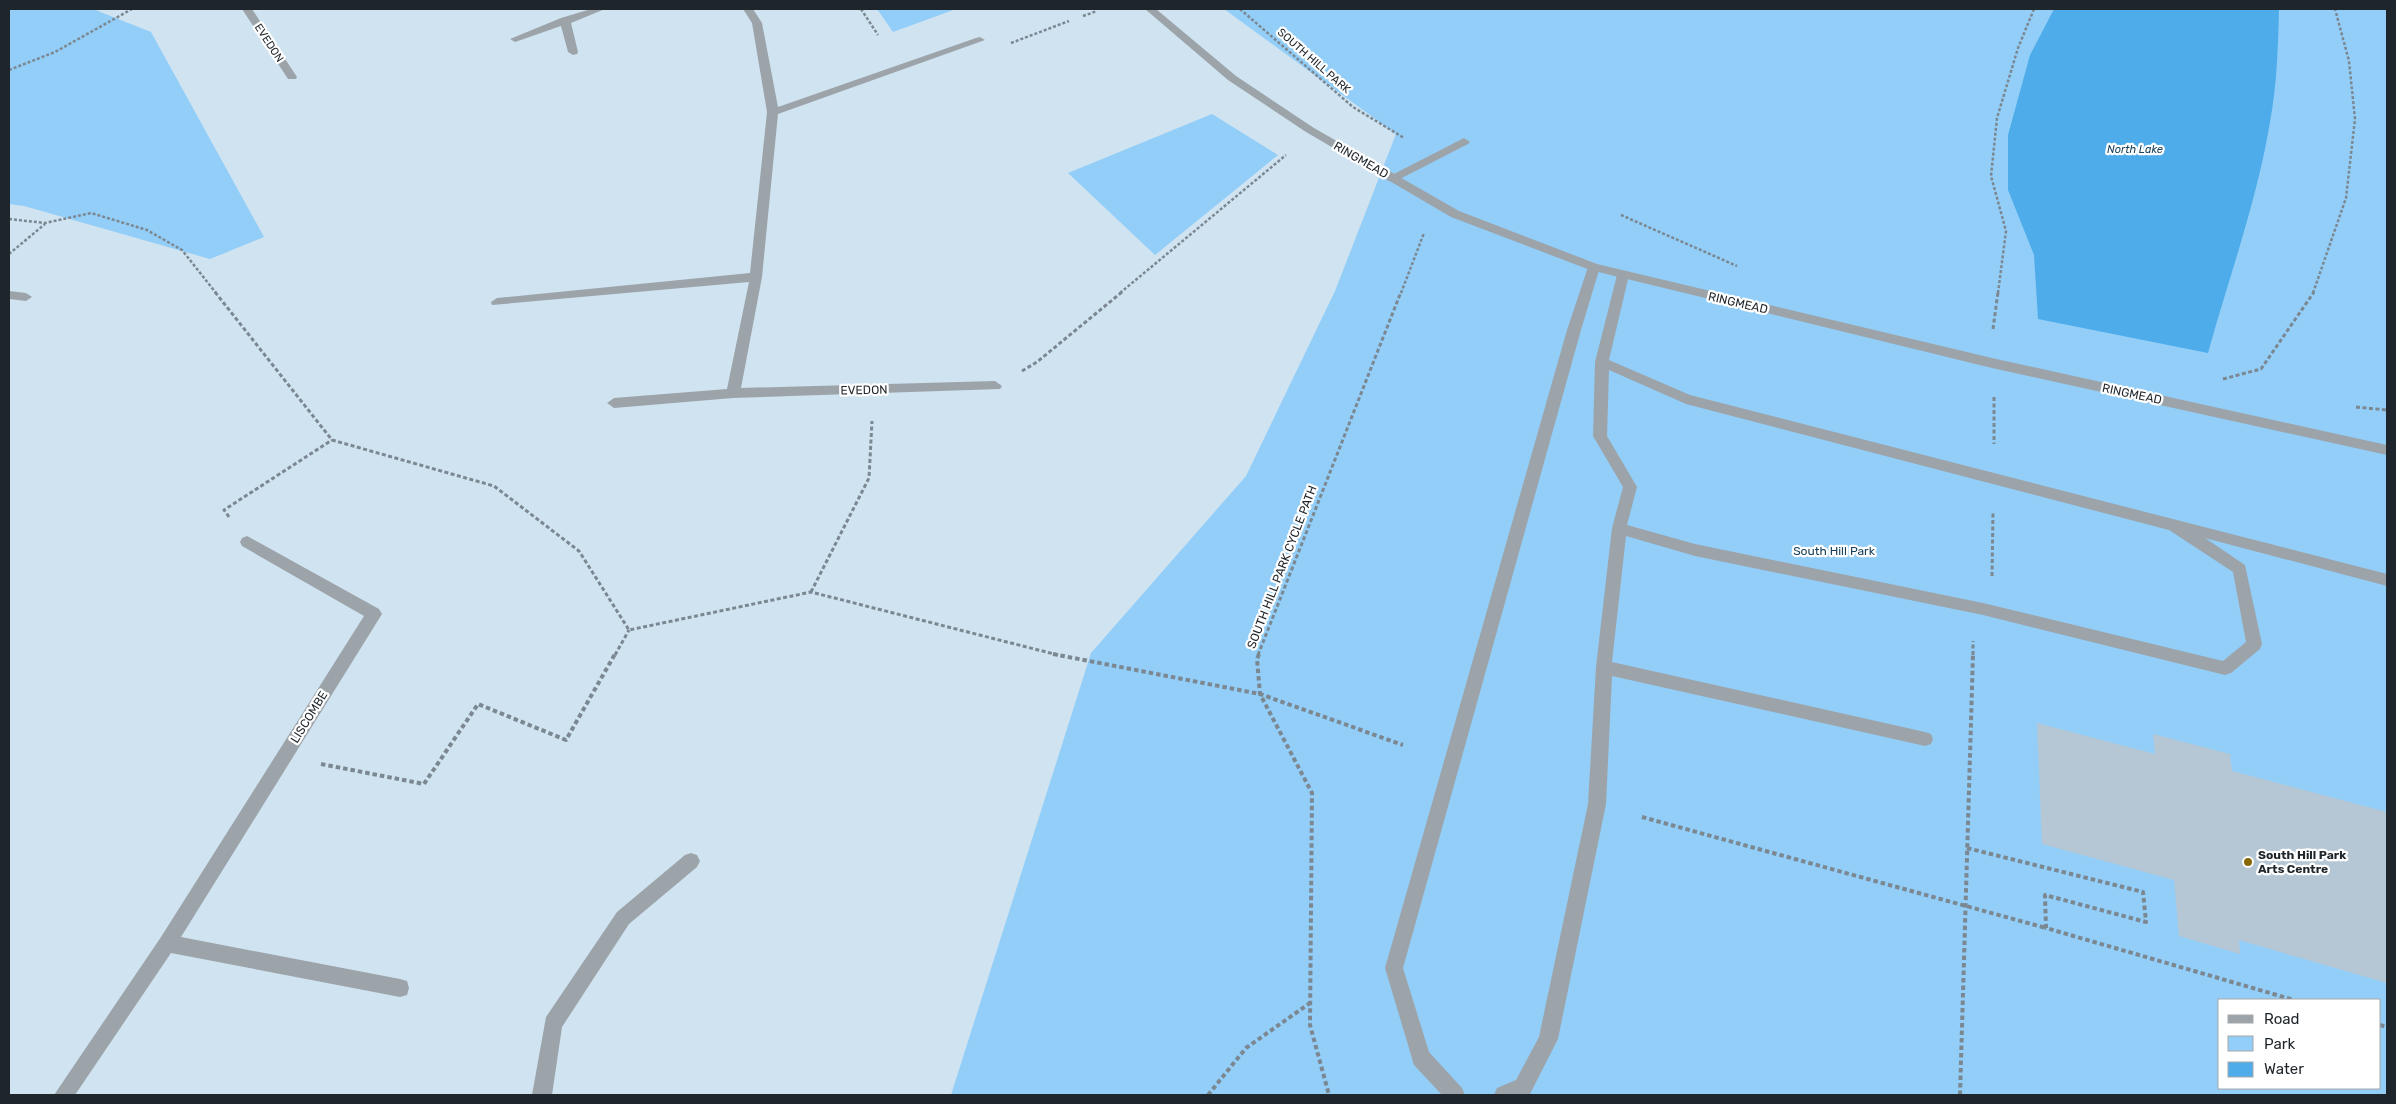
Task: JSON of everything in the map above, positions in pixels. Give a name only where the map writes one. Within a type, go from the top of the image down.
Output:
[{"type":"street","name":"EVEDON","points":[[247,9],[292,76]]},
{"type":"street","points":[[515,39],[600,9]]},
{"type":"street","points":[[733,393],[756,277],[773,112],[757,23],[748,9]]},
{"type":"street","name":"RINGMEAD","points":[[1150,9],[1232,78],[1310,130],[1392,178],[1455,214],[1594,267],[1992,363],[2387,450]]},
{"type":"street","points":[[565,20],[573,52]]},
{"type":"street","points":[[773,112],[980,40]]},
{"type":"street","points":[[1392,178],[1464,142]]},
{"type":"street","points":[[1455,1095],[1421,1058],[1394,968],[1574,330],[1594,267]]},
{"type":"street","points":[[1504,1095],[1523,1087],[1548,1039],[1597,804],[1604,667],[1619,528],[1630,487],[1600,436],[1602,362],[1623,275]]},
{"type":"street","points":[[496,302],[756,277]]},
{"type":"street","points":[[9,295],[26,297]]},
{"type":"street","points":[[1602,362],[1686,399],[2387,580]]},
{"type":"street","name":"EVEDON","points":[[614,403],[733,393],[995,386]]},
{"type":"street","points":[[1619,528],[1695,550],[1983,609],[2226,668],[2254,644],[2240,569],[2173,525]]},
{"type":"street","name":"LISCOMBE","points":[[64,1095],[167,943],[374,614],[247,542]]},
{"type":"street","points":[[1604,667],[1925,739]]},
{"type":"street","points":[[542,1095],[553,1024],[624,918],[691,861]]},
{"type":"street","points":[[167,943],[400,988]]},
{"type":"path","points":[[123,9],[131,9]]},
{"type":"path","points":[[9,70],[55,52],[131,9]]},
{"type":"path","points":[[861,9],[878,35]]},
{"type":"path","name":"SOUTH HILL PARK","points":[[1240,9],[1353,107],[1436,156]]},
{"type":"path","points":[[1992,334],[2006,231],[1991,176],[1997,118],[2018,48],[2034,9]]},
{"type":"path","points":[[2221,379],[2261,369],[2316,289],[2346,198],[2356,119],[2349,62],[2335,9]]},
{"type":"path","points":[[1083,16],[1097,11]]},
{"type":"path","points":[[980,40],[1012,43],[1069,21]]},
{"type":"path","points":[[995,386],[1037,362],[1286,155]]},
{"type":"path","points":[[9,219],[45,223],[91,213],[147,230],[182,250],[332,440],[494,486],[579,551],[629,630]]},
{"type":"path","points":[[1621,215],[1742,267]]},
{"type":"path","points":[[9,254],[45,223]]},
{"type":"path","name":"SOUTH HILL PARK CYCLE PATH","points":[[1328,1095],[1310,1025],[1312,793],[1260,694],[1257,659],[1425,230]]},
{"type":"path","points":[[811,592],[869,478],[873,390]]},
{"type":"path","points":[[1994,392],[1994,449]]},
{"type":"path","points":[[247,542],[224,510],[332,440]]},
{"type":"path","points":[[1992,582],[1993,508]]},
{"type":"path","points":[[284,756],[424,784],[478,704],[566,740],[629,630],[811,592],[1057,655],[1260,694],[1403,745]]},
{"type":"path","points":[[1960,1095],[1973,636]]},
{"type":"path","points":[[1642,817],[2046,928],[2291,999]]},
{"type":"path","points":[[1967,848],[2143,892],[2146,922],[2045,895],[2046,928]]},
{"type":"path","points":[[1208,1095],[1246,1048],[1310,1004]]},
{"type":"green space","points":[[9,9],[93,9],[151,32],[264,237],[210,259],[24,206],[9,204]]},
{"type":"green space","points":[[877,9],[956,9],[893,32]]},
{"type":"green space","name":"South Hill Park","points":[[1224,9],[2387,9],[2387,1095],[951,1095],[1091,653],[1246,476],[1335,291],[1396,134]]},
{"type":"green space","points":[[1212,114],[1278,155],[1155,255],[1068,173]]},
{"type":"water","name":"North Lake","points":[[2054,9],[2279,9],[2276,80],[2258,181],[2208,353],[2038,319],[2034,255],[2008,190],[2008,135],[2030,55]]},
{"type":"building","name":"South Hill Park Arts Centre","points":[[2037,723],[2155,754],[2153,734],[2230,754],[2232,771],[2387,812],[2387,983],[2239,940],[2240,954],[2179,936],[2174,880],[2042,844]]},
{"type":"place","name":"South Hill Park Arts Centre","points":[[2248,862]]}]
